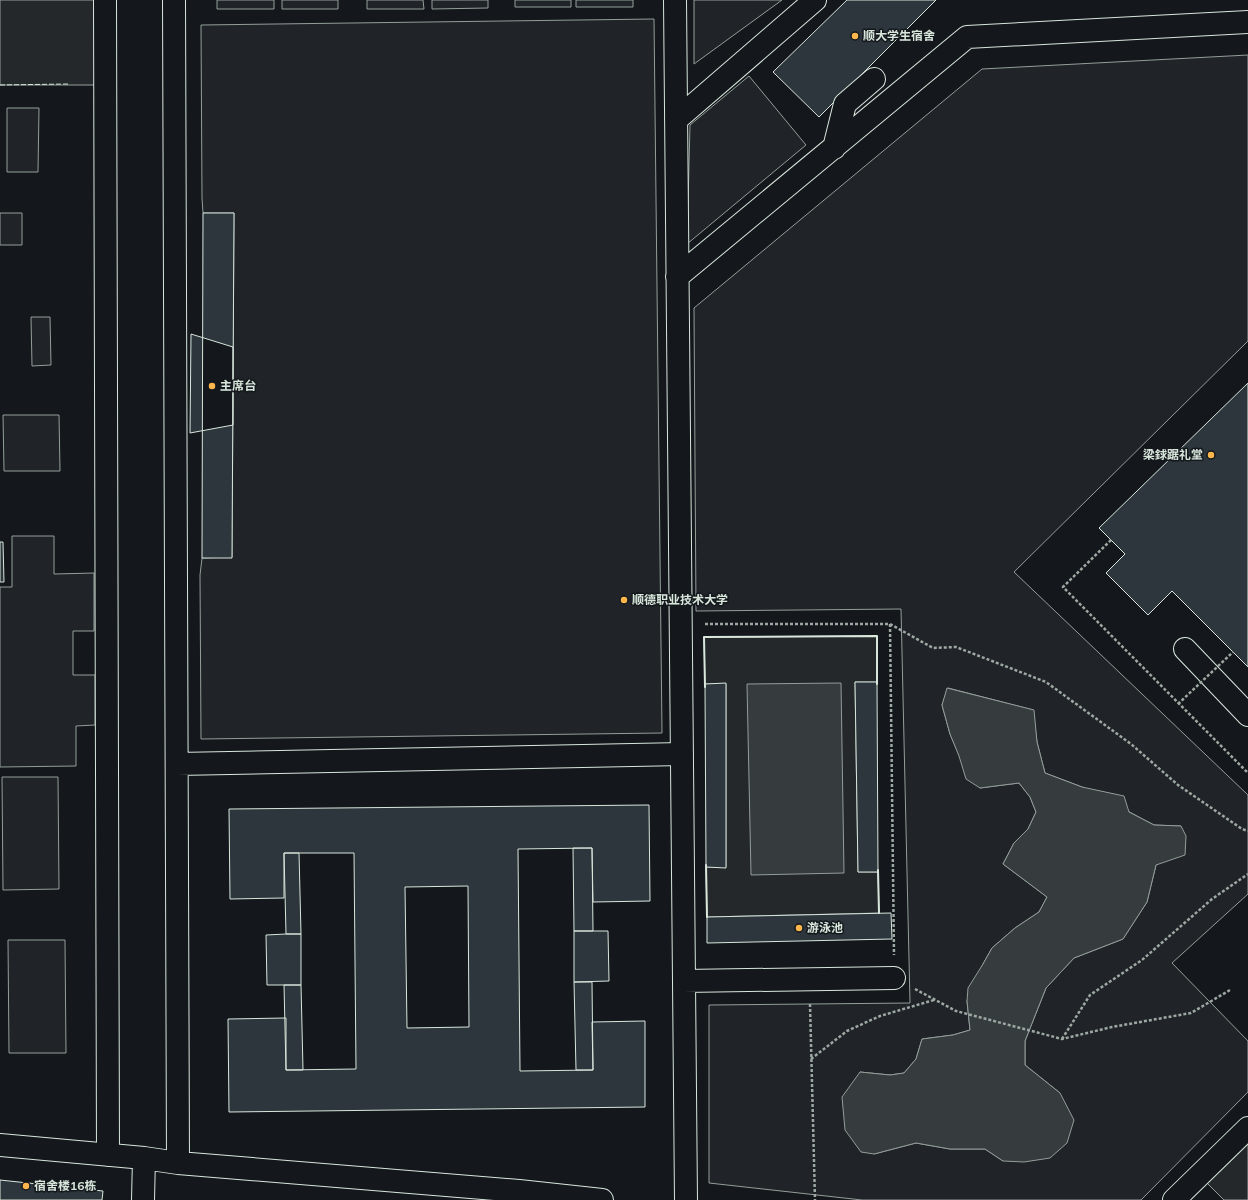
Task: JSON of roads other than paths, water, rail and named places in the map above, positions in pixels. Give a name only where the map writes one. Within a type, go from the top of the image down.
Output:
[{"type":"street","points":[[105,0],[108,1155]]},
{"type":"street","points":[[174,0],[178,1163]]},
{"type":"street","points":[[675,0],[686,1200]]},
{"type":"street","points":[[676,120],[815,0]]},
{"type":"street","points":[[677,277],[967,37],[1248,22]]},
{"type":"street","points":[[834,148],[845,104],[874,79]]},
{"type":"street","points":[[1185,649],[1248,715]]},
{"type":"street","points":[[177,764],[682,754]]},
{"type":"street","points":[[684,981],[894,978]]},
{"type":"street","points":[[1174,1200],[1248,1128]]},
{"type":"street","points":[[0,1145],[519,1196],[602,1200]]},
{"type":"street","points":[[143,1200],[144,1158]]},
{"type":"place","name":"顺大学生宿舍","points":[[855,36]]},
{"type":"place","name":"主席台","points":[[212,386]]},
{"type":"place","name":"梁銶踞礼堂","points":[[1211,455]]},
{"type":"place","name":"顺德职业技术大学","points":[[624,600]]},
{"type":"place","name":"游泳池","points":[[799,928]]},
{"type":"place","name":"宿舍楼16栋","points":[[26,1186]]}]
